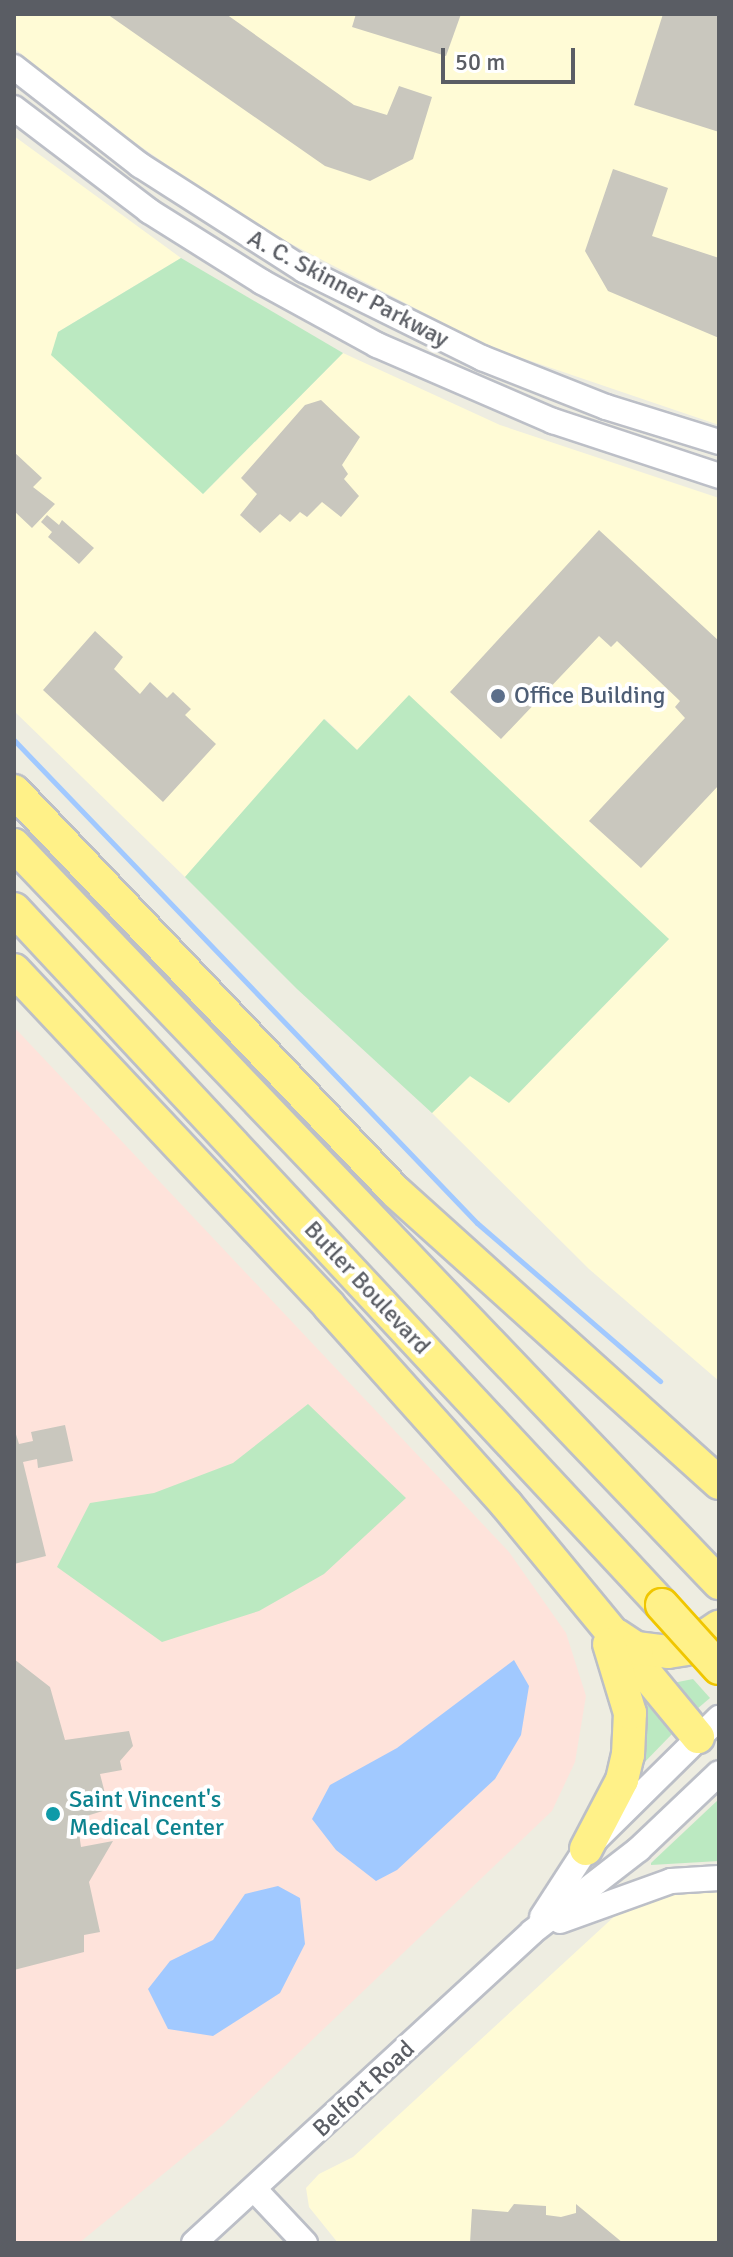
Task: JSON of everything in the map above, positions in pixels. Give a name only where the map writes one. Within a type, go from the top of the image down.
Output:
[{"type":"highway","points":[[14,791],[396,1192],[716,1481]]},
{"type":"highway","name":"Butler Boulevard","points":[[14,845],[711,1575]]},
{"type":"highway","name":"Butler Boulevard","points":[[14,909],[719,1668]]},
{"type":"highway","points":[[14,970],[329,1306],[506,1504],[596,1616],[709,1728]]},
{"type":"highway","points":[[596,1616],[618,1637],[651,1651],[686,1649],[719,1627]]},
{"type":"highway","points":[[586,1849],[622,1780],[630,1732],[626,1690],[596,1616]]},
{"type":"main road","name":"A. C. Skinner Parkway","points":[[14,67],[150,172],[317,276],[427,334],[543,383],[719,442]]},
{"type":"main road","name":"A. C. Skinner Parkway","points":[[14,108],[149,211],[262,282],[365,338],[553,421],[719,476]]},
{"type":"main road","points":[[709,1728],[719,1763]]},
{"type":"main road","name":"Belfort Road","points":[[532,1932],[586,1849],[709,1728]]},
{"type":"main road","name":"Belfort Road","points":[[194,2243],[532,1932],[639,1849],[719,1773]]},
{"type":"main road","points":[[532,1932],[646,1888],[719,1878]]},
{"type":"main road","points":[[255,2190],[305,2243]]},
{"type":"shaded area","points":[[14,14],[719,14],[719,425],[490,347],[249,222],[84,107],[14,48]]},
{"type":"shaded area","points":[[14,136],[181,258],[58,332],[203,494],[343,353],[500,425],[719,498],[719,1381],[589,1269],[432,1113],[470,1076],[510,1102],[669,939],[357,750],[325,719],[185,877],[14,711]]},
{"type":"shaded area","points":[[14,1027],[509,1552],[566,1633],[586,1696],[575,1762],[552,1811],[223,2125],[79,2243],[14,2243]]},
{"type":"shaded area","points":[[691,1888],[719,1889],[719,2243],[338,2243],[309,2207],[306,2188],[319,2174],[353,2157],[617,1914],[651,1896]]},
{"type":"green space","points":[[181,258],[343,353],[203,494],[51,355],[58,332]]},
{"type":"green space","points":[[409,695],[669,939],[509,1103],[470,1076],[432,1113],[297,989],[185,877],[324,719],[357,750]]},
{"type":"green space","points":[[308,1404],[406,1498],[324,1574],[259,1611],[162,1642],[57,1567],[90,1503],[154,1493],[233,1463]]},
{"type":"green space","points":[[693,1679],[710,1698],[697,1709],[673,1683]]},
{"type":"green space","points":[[641,1698],[673,1733],[637,1770]]},
{"type":"green space","points":[[719,1799],[719,1861],[651,1865],[651,1863]]},
{"type":"water","points":[[514,1660],[529,1686],[521,1735],[495,1779],[397,1870],[376,1881],[336,1850],[312,1819],[330,1785],[397,1748]]},
{"type":"water","points":[[278,1886],[300,1898],[305,1944],[280,1993],[213,2036],[168,2029],[148,1989],[170,1961],[213,1940],[245,1894]]},
{"type":"building","points":[[107,14],[226,14],[354,105],[387,115],[399,86],[432,97],[413,159],[370,181],[325,166]]},
{"type":"building","points":[[356,14],[461,14],[446,56],[352,27]]},
{"type":"building","points":[[663,14],[719,14],[719,132],[634,105]]},
{"type":"building","points":[[613,169],[668,188],[652,236],[719,258],[719,338],[608,291],[585,251]]},
{"type":"building","points":[[321,400],[360,437],[342,465],[348,474],[344,479],[359,496],[341,517],[322,502],[307,517],[300,512],[290,522],[280,514],[260,533],[240,515],[257,494],[241,478],[305,405]]},
{"type":"building","points":[[14,452],[42,478],[33,487],[55,504],[32,528],[14,511]]},
{"type":"building","points":[[47,515],[59,525],[62,520],[94,548],[79,564],[48,537],[52,532],[41,522]]},
{"type":"building","name":"Office Building","points":[[599,530],[719,641],[719,785],[641,868],[589,821],[685,718],[675,707],[680,701],[617,641],[611,647],[599,636],[501,739],[450,692]]},
{"type":"building","points":[[95,631],[123,657],[114,669],[140,694],[150,682],[167,698],[173,692],[191,709],[185,715],[216,744],[163,802],[43,690]]},
{"type":"building","points":[[65,1425],[73,1461],[38,1468],[37,1459],[23,1462],[46,1556],[14,1564],[14,1428],[19,1444],[33,1441],[31,1432]]},
{"type":"building","name":"Saint Vincent's Medical Center","points":[[14,1659],[50,1687],[65,1740],[129,1731],[133,1746],[120,1761],[122,1770],[100,1774],[109,1809],[77,1819],[81,1847],[113,1841],[89,1882],[100,1932],[84,1935],[84,1952],[14,1970]]},
{"type":"building","points":[[514,2204],[546,2206],[546,2215],[561,2217],[576,2213],[576,2204],[623,2243],[470,2243],[472,2209],[508,2212]]},
{"type":"waterway","points":[[14,740],[477,1223],[660,1381]]},
{"type":"place","name":"Office Building","points":[[498,696]]},
{"type":"place","name":"Saint Vincent's Medical Center","points":[[53,1814]]}]
